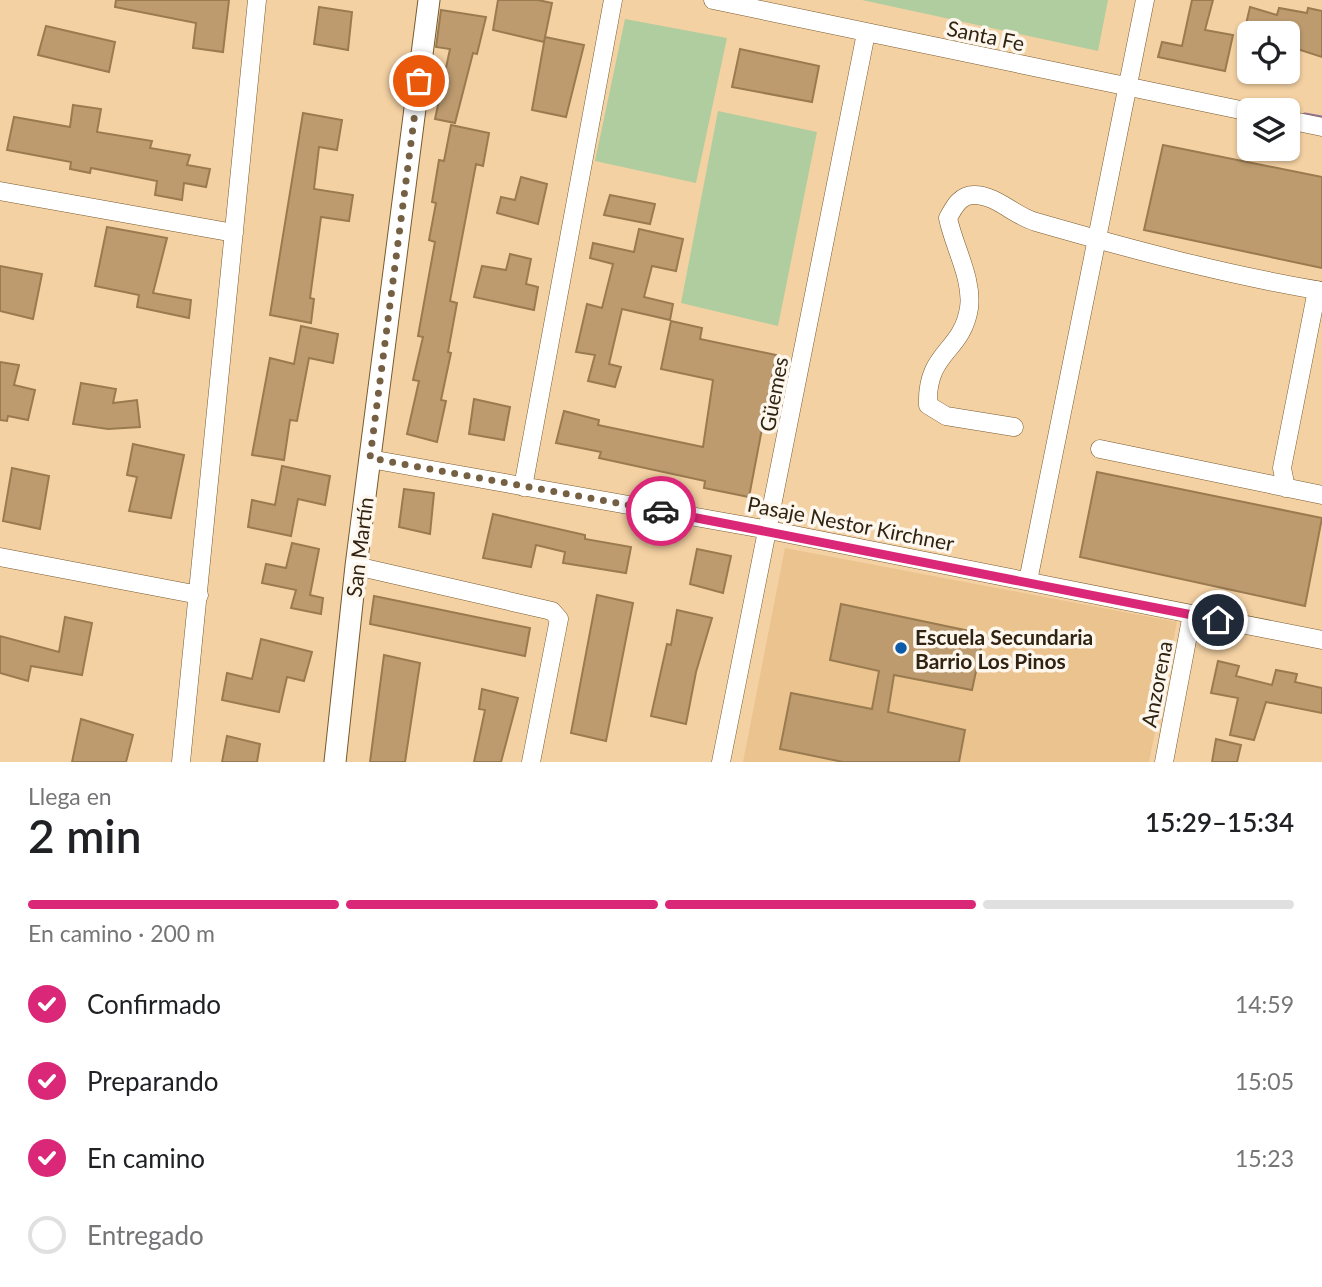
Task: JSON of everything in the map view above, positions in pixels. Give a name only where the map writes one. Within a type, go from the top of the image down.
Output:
[{"type":"street","points":[[181,762],[257,0]]},
{"type":"street","name":"San Martín","points":[[335,762],[356,566],[429,0]]},
{"type":"street","points":[[523,487],[613,0]]},
{"type":"street","name":"Santa Fe","points":[[713,0],[1237,109]]},
{"type":"street","points":[[1028,582],[1145,0]]},
{"type":"street","name":"Güemes","points":[[721,762],[866,33]]},
{"type":"street","points":[[1300,122],[1322,127]]},
{"type":"street","points":[[0,191],[234,233]]},
{"type":"street","points":[[1014,428],[946,416],[928,405],[927,384],[932,369],[961,333],[969,307],[968,285],[948,218],[956,203],[970,194],[988,196],[1024,219],[1097,240],[1320,290],[1282,468],[1286,488]]},
{"type":"street","points":[[1100,449],[1322,495]]},
{"type":"street","name":"Pasaje Nestor Kirchner","points":[[370,458],[769,530],[1322,640]]},
{"type":"street","points":[[0,557],[199,595]]},
{"type":"street","points":[[356,566],[552,611],[559,619],[531,762]]},
{"type":"street","name":"Anzorena","points":[[1164,762],[1192,614]]},
{"type":"shaded area","points":[[785,548],[1177,622],[1149,762],[743,762]]},
{"type":"green space","points":[[862,0],[1108,0],[1098,51]]},
{"type":"green space","points":[[625,19],[727,38],[696,183],[595,161]]},
{"type":"green space","points":[[718,111],[817,132],[778,326],[681,303]]},
{"type":"building","points":[[116,0],[229,0],[223,52],[193,48],[196,23],[115,7]]},
{"type":"building","points":[[498,0],[538,0],[552,3],[544,42],[493,30]]},
{"type":"building","points":[[1192,0],[1213,0],[1205,30],[1233,35],[1225,71],[1158,57],[1162,42],[1182,46]]},
{"type":"building","points":[[319,7],[352,12],[348,50],[314,44]]},
{"type":"building","points":[[1250,7],[1277,15],[1279,8],[1307,13],[1308,8],[1322,11],[1322,57],[1300,50],[1300,21],[1247,21]]},
{"type":"building","points":[[441,10],[486,17],[477,54],[473,53],[455,123],[435,119],[450,49],[436,47]]},
{"type":"building","points":[[46,26],[115,42],[109,72],[38,55]]},
{"type":"building","points":[[545,37],[584,45],[566,117],[532,110]]},
{"type":"building","points":[[740,49],[819,66],[812,102],[732,87]]},
{"type":"building","points":[[73,105],[101,109],[97,132],[152,141],[150,148],[190,155],[187,165],[210,169],[206,187],[184,183],[182,200],[155,195],[157,181],[91,168],[90,173],[70,169],[71,162],[7,150],[14,117],[70,127]]},
{"type":"building","points":[[303,113],[342,120],[337,150],[319,147],[314,189],[353,195],[349,221],[321,217],[310,298],[314,299],[311,323],[270,315]]},
{"type":"building","points":[[451,125],[489,133],[483,166],[476,164],[450,301],[457,303],[448,352],[451,353],[441,400],[446,401],[437,442],[407,434],[419,381],[413,380],[423,337],[418,336],[435,242],[429,240],[436,203],[432,202],[439,160],[444,161]]},
{"type":"building","points":[[1163,145],[1322,177],[1322,268],[1144,230]]},
{"type":"building","points":[[521,177],[547,184],[538,224],[497,213],[501,197],[515,200]]},
{"type":"building","points":[[610,195],[655,204],[650,224],[604,215]]},
{"type":"building","points":[[107,227],[167,238],[153,293],[191,300],[189,318],[137,307],[139,295],[95,286]]},
{"type":"building","points":[[639,229],[683,239],[676,271],[652,266],[644,297],[673,304],[670,320],[622,309],[609,364],[621,367],[615,387],[588,381],[595,355],[576,352],[587,304],[602,308],[613,264],[590,258],[593,243],[634,252]]},
{"type":"building","points":[[510,254],[531,259],[526,284],[538,287],[534,310],[474,297],[482,266],[506,270]]},
{"type":"building","points":[[0,266],[42,274],[33,319],[0,311]]},
{"type":"building","points":[[671,321],[702,328],[700,339],[776,355],[749,497],[704,488],[705,481],[599,458],[601,452],[556,443],[564,411],[599,420],[598,425],[703,447],[713,380],[661,369]]},
{"type":"building","points":[[301,326],[338,334],[333,363],[309,358],[297,421],[290,420],[284,460],[252,455],[270,358],[294,364]]},
{"type":"building","points":[[0,362],[19,365],[14,385],[35,390],[28,420],[8,416],[7,421],[0,420]]},
{"type":"building","points":[[81,383],[116,389],[113,403],[137,400],[140,427],[108,429],[73,424]]},
{"type":"building","points":[[474,399],[510,407],[504,440],[469,434]]},
{"type":"building","points":[[133,444],[184,455],[171,518],[129,511],[137,477],[127,475]]},
{"type":"building","points":[[282,466],[330,476],[325,505],[298,499],[291,536],[248,527],[252,500],[275,505]]},
{"type":"building","points":[[12,468],[49,476],[40,529],[3,521]]},
{"type":"building","points":[[1097,472],[1322,518],[1305,606],[1080,557]]},
{"type":"building","points":[[404,489],[434,493],[430,534],[399,527]]},
{"type":"building","points":[[493,514],[585,535],[585,539],[631,547],[626,573],[563,563],[565,552],[536,545],[531,567],[483,558]]},
{"type":"building","points":[[292,543],[319,549],[310,595],[323,598],[321,614],[291,608],[296,590],[262,583],[266,564],[286,568]]},
{"type":"building","points":[[697,549],[731,556],[723,593],[690,584]]},
{"type":"building","points":[[597,595],[633,603],[606,741],[571,733]]},
{"type":"building","points":[[374,596],[530,628],[525,656],[370,624]]},
{"type":"building","points":[[841,604],[984,634],[972,690],[894,675],[888,712],[965,730],[959,762],[843,762],[780,749],[791,693],[872,709],[879,671],[830,660]]},
{"type":"building","points":[[677,610],[712,618],[696,672],[686,724],[651,716],[667,644],[671,645]]},
{"type":"building","points":[[65,617],[92,623],[82,675],[31,666],[28,681],[0,673],[0,636],[59,652]]},
{"type":"building","points":[[261,639],[312,652],[304,681],[287,677],[279,712],[222,700],[227,673],[252,679]]},
{"type":"building","points":[[384,655],[420,663],[405,762],[370,762]]},
{"type":"building","points":[[1218,661],[1239,666],[1236,676],[1272,685],[1276,670],[1297,674],[1295,682],[1322,688],[1322,713],[1266,702],[1254,740],[1230,735],[1238,698],[1211,693]]},
{"type":"building","points":[[482,689],[518,698],[501,762],[474,762],[485,710],[479,709]]},
{"type":"building","points":[[81,719],[133,735],[126,762],[72,762]]},
{"type":"building","points":[[227,736],[260,744],[257,762],[222,762]]},
{"type":"building","points":[[1216,739],[1241,745],[1237,762],[1212,762]]},
{"type":"waterway","points":[[1305,115],[1322,118]]},
{"type":"way so far","points":[[419,81],[370,458],[661,511]]},
{"type":"place","name":"Escuela Secundaria Barrio Los Pinos","points":[[901,648]]},
{"type":"route","points":[[661,511],[1218,620]]}]
